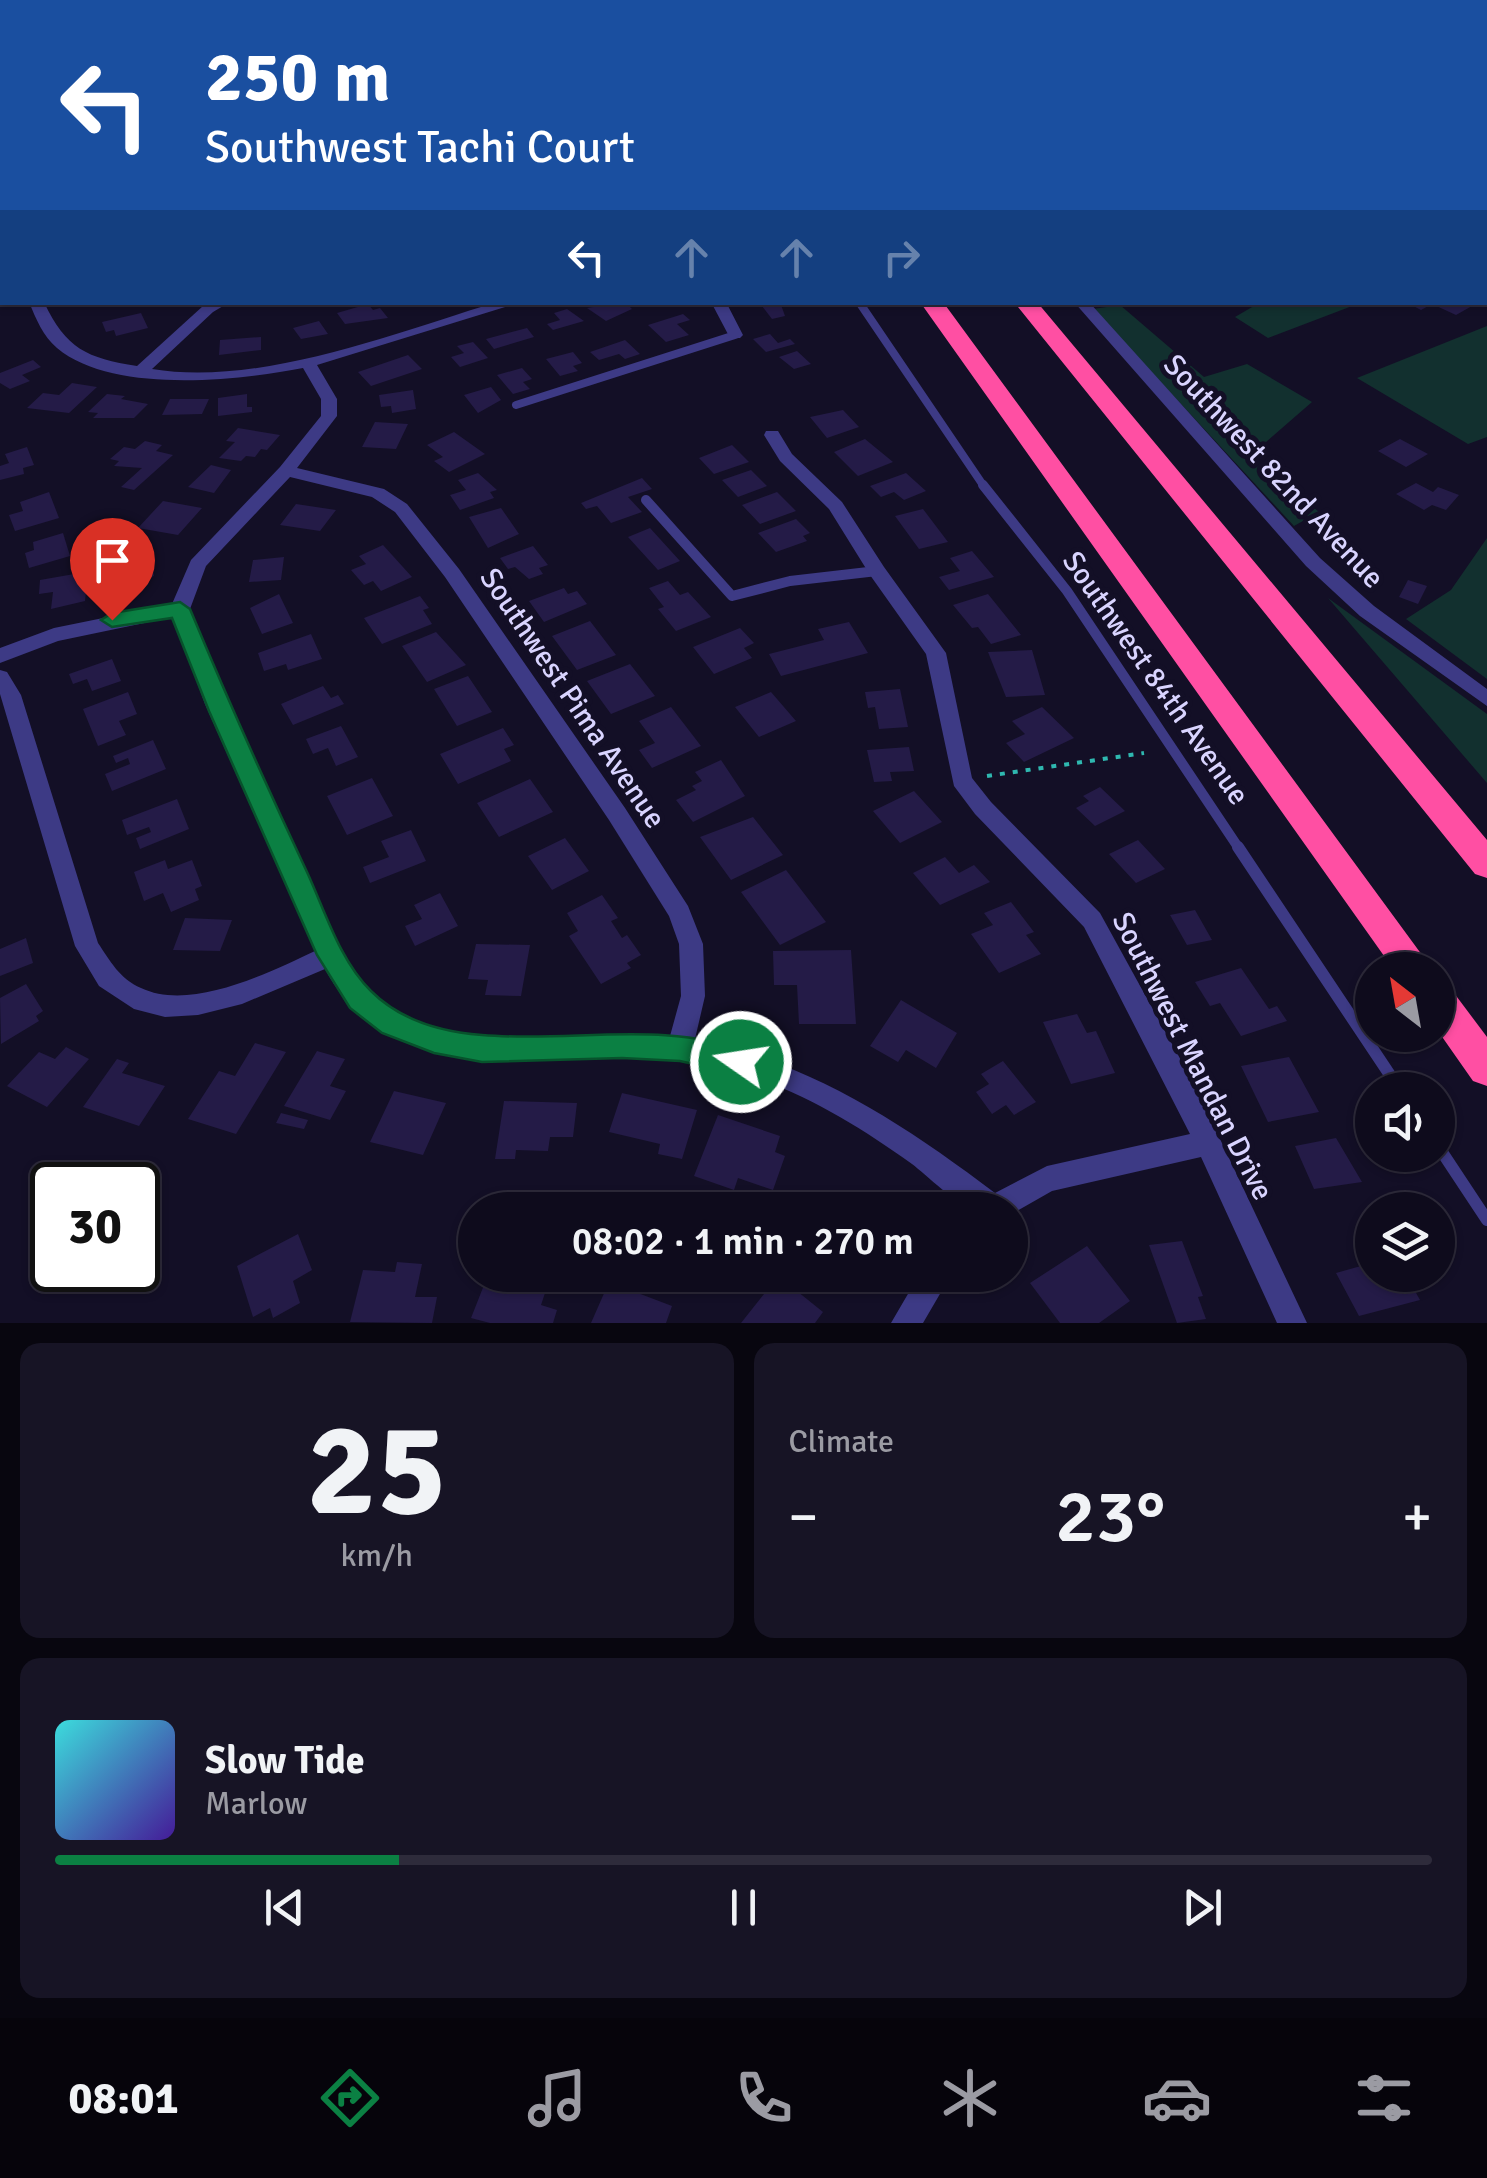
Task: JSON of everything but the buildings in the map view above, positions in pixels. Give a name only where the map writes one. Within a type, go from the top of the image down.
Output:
[{"type":"highway","points":[[934,305],[1402,952]]},
{"type":"highway","points":[[1028,305],[1487,864]]},
{"type":"highway","points":[[1455,1024],[1487,1068]]},
{"type":"street","points":[[37,305],[50,331],[71,351],[93,362],[138,374],[218,377],[307,361],[503,305]]},
{"type":"street","points":[[138,374],[217,305]]},
{"type":"street","points":[[719,305],[734,335]]},
{"type":"street","name":"Southwest 82nd Avenue","points":[[1084,305],[1313,562],[1367,611],[1487,700]]},
{"type":"street","points":[[307,361],[329,399],[329,416],[286,471],[198,564],[180,609],[220,711],[331,955],[360,999],[392,1024],[434,1040],[482,1048],[680,1048],[741,1062],[804,1084],[919,1151],[970,1192]]},
{"type":"street","name":"Southwest Mandan Drive","points":[[772,435],[786,458],[836,506],[876,571],[941,662],[962,780],[982,808],[1092,920],[1185,1093],[1292,1323]]},
{"type":"street","name":"Southwest Pima Avenue","points":[[286,471],[378,493],[401,508],[452,573],[680,913],[691,944],[692,996],[680,1048]]},
{"type":"street","points":[[0,656],[54,635],[180,609]]},
{"type":"street","points":[[0,677],[12,695],[87,946],[106,978],[140,999],[170,1006],[208,1005],[249,993],[331,955]]},
{"type":"street","points":[[1024,1192],[1047,1179],[1206,1143]]},
{"type":"street","points":[[906,1323],[925,1292]]},
{"type":"lane","name":"Southwest 84th Avenue","points":[[862,305],[964,462],[1067,591],[1388,1072]]},
{"type":"lane","points":[[516,405],[734,335]]},
{"type":"lane","points":[[646,500],[732,596],[790,581],[876,571]]},
{"type":"lane","points":[[1455,1172],[1487,1220]]},
{"type":"path","points":[[962,780],[1144,752]]},
{"type":"green space","points":[[1120,305],[1204,377],[1247,364],[1312,402],[1250,456],[1319,512],[1294,526],[1093,309]]},
{"type":"green space","points":[[1256,305],[1355,305],[1268,338],[1235,317]]},
{"type":"green space","points":[[1487,326],[1487,437],[1468,444],[1357,378]]},
{"type":"green space","points":[[1487,538],[1487,679],[1406,619],[1451,590]]},
{"type":"green space","points":[[1328,598],[1487,714],[1487,783]]},
{"type":"route","points":[[112,620],[180,609],[220,711],[331,955],[360,999],[392,1024],[434,1040],[482,1048],[680,1048],[741,1062]]}]
